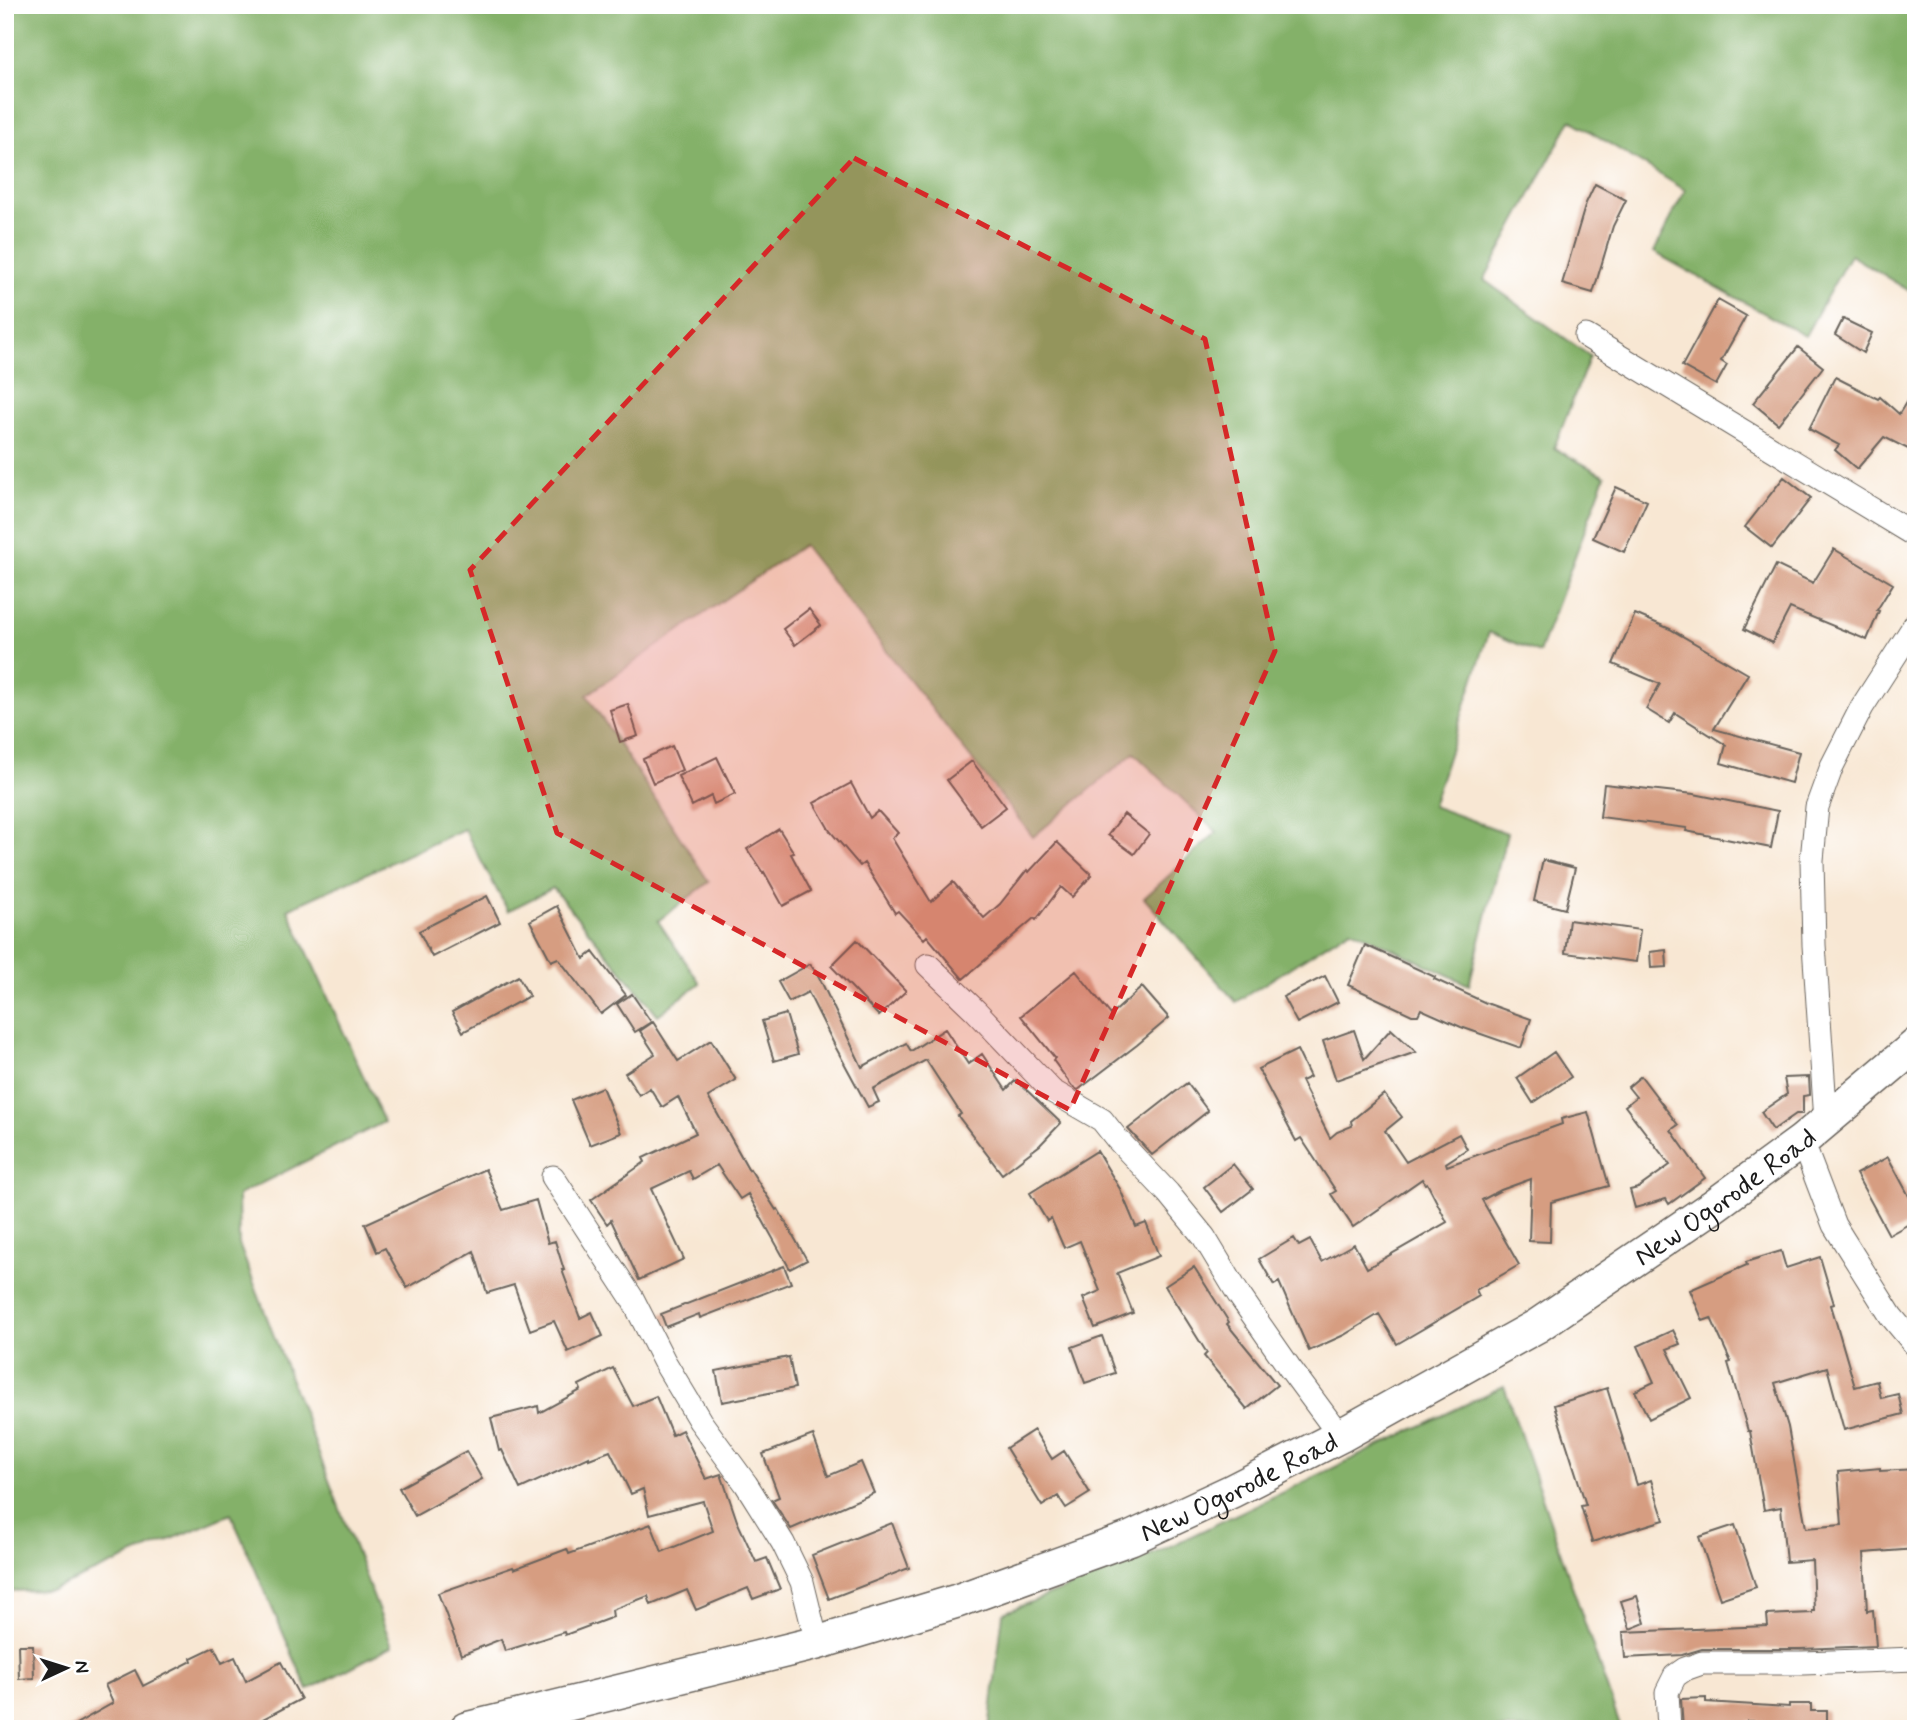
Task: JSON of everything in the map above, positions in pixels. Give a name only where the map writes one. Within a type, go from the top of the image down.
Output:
[{"type":"street","points":[[1586,336],[1916,536]]},
{"type":"street","points":[[1916,623],[1862,707],[1832,766],[1817,807],[1812,860],[1814,1130],[1834,1224],[1891,1316],[1916,1346]]},
{"type":"street","points":[[928,965],[1052,1091],[1102,1120],[1168,1193],[1204,1237],[1239,1295],[1340,1436]]},
{"type":"street","name":"New Ogorode Road","points":[[466,1729],[817,1643],[957,1601],[1131,1538],[1231,1491],[1340,1436],[1537,1326],[1691,1222],[1814,1130],[1916,1045]]},
{"type":"street","points":[[554,1177],[632,1298],[664,1361],[700,1421],[746,1484],[783,1543],[802,1582],[817,1643]]},
{"type":"street","points":[[1669,1729],[1667,1692],[1675,1676],[1702,1663],[1916,1659]]},
{"type":"highlighted area","points":[[854,158],[1205,339],[1275,651],[1070,1110],[557,833],[470,570]]},
{"type":"green space","points":[[5,5],[1916,5],[1916,295],[1850,255],[1805,336],[1654,252],[1685,190],[1571,120],[1484,280],[1590,356],[1554,448],[1605,476],[1539,653],[1489,632],[1432,806],[1507,833],[1469,985],[1351,929],[1236,1002],[1144,898],[1217,832],[1134,753],[1033,837],[803,545],[587,695],[709,882],[658,921],[700,983],[658,1015],[553,888],[508,911],[464,829],[288,909],[384,1122],[238,1195],[239,1244],[392,1646],[308,1690],[231,1514],[52,1590],[5,1591]]},
{"type":"green space","points":[[1504,1386],[1621,1729],[989,1729],[1003,1613],[1160,1551]]},
{"type":"building","points":[[1595,184],[1626,200],[1613,226],[1593,293],[1562,284],[1586,203]]},
{"type":"building","points":[[1718,300],[1746,316],[1721,361],[1727,365],[1716,385],[1682,366]]},
{"type":"building","points":[[1843,319],[1872,333],[1863,353],[1835,335]]},
{"type":"building","points":[[1798,347],[1823,367],[1778,424],[1753,403]]},
{"type":"building","points":[[1835,377],[1878,399],[1880,397],[1899,414],[1916,386],[1916,453],[1884,437],[1857,469],[1835,450],[1839,445],[1809,429]]},
{"type":"building","points":[[1784,477],[1811,498],[1772,548],[1745,527]]},
{"type":"building","points":[[1616,487],[1647,501],[1624,552],[1593,538]]},
{"type":"building","points":[[1834,549],[1893,584],[1877,610],[1879,611],[1867,640],[1790,608],[1772,643],[1744,629],[1776,565],[1813,583]]},
{"type":"building","points":[[809,609],[821,625],[795,645],[783,629]]},
{"type":"building","points":[[1635,614],[1670,629],[1748,674],[1714,729],[1799,752],[1791,783],[1721,763],[1726,745],[1675,713],[1669,723],[1646,709],[1660,684],[1613,664]]},
{"type":"building","points":[[628,704],[638,736],[620,742],[610,710]]},
{"type":"building","points":[[672,746],[682,770],[653,783],[643,759]]},
{"type":"building","points":[[717,757],[735,794],[714,804],[711,796],[692,806],[678,776]]},
{"type":"building","points":[[972,761],[1006,807],[981,826],[947,780]]},
{"type":"building","points":[[851,783],[870,818],[878,811],[898,833],[892,838],[931,902],[953,882],[984,918],[1000,904],[1027,870],[1029,872],[1057,842],[1092,875],[1072,897],[1061,887],[1036,920],[1034,918],[963,979],[927,936],[924,939],[898,911],[895,913],[864,863],[860,866],[830,831],[814,803]]},
{"type":"building","points":[[1604,784],[1694,794],[1778,811],[1771,848],[1686,831],[1687,828],[1600,817]]},
{"type":"building","points":[[1124,814],[1149,834],[1134,854],[1108,835]]},
{"type":"building","points":[[779,829],[794,853],[791,854],[811,891],[783,906],[747,849]]},
{"type":"building","points":[[1543,860],[1575,868],[1565,909],[1534,901]]},
{"type":"building","points":[[487,896],[500,922],[432,957],[419,931]]},
{"type":"building","points":[[557,906],[584,959],[593,952],[626,995],[601,1014],[558,958],[551,961],[530,921]]},
{"type":"building","points":[[1569,920],[1640,930],[1636,962],[1565,953]]},
{"type":"building","points":[[857,940],[906,991],[879,1016],[831,966]]},
{"type":"building","points":[[1365,945],[1486,1003],[1531,1019],[1521,1048],[1461,1027],[1421,1009],[1418,1015],[1412,1015],[1348,985]]},
{"type":"building","points":[[1666,950],[1667,967],[1651,968],[1650,952]]},
{"type":"building","points":[[810,964],[819,977],[862,1067],[906,1043],[911,1051],[945,1029],[968,1064],[982,1054],[1006,1090],[1016,1080],[1061,1123],[1040,1145],[1002,1174],[958,1116],[961,1114],[926,1060],[873,1089],[879,1102],[868,1107],[808,992],[789,1002],[778,982]]},
{"type":"building","points":[[1076,971],[1111,1015],[1142,987],[1169,1018],[1078,1090],[1072,1086],[1053,1060],[1055,1058],[1021,1016]]},
{"type":"building","points":[[518,976],[529,996],[463,1032],[452,1012]]},
{"type":"building","points":[[1325,976],[1338,1002],[1297,1023],[1283,997]]},
{"type":"building","points":[[632,994],[651,1022],[635,1032],[617,1004]]},
{"type":"building","points":[[786,1014],[798,1054],[774,1061],[762,1021]]},
{"type":"building","points":[[653,1022],[678,1061],[711,1040],[736,1080],[708,1097],[749,1170],[776,1210],[778,1209],[807,1260],[790,1269],[748,1194],[740,1199],[717,1165],[693,1179],[689,1171],[651,1189],[684,1259],[639,1280],[611,1220],[607,1224],[591,1200],[645,1162],[643,1158],[696,1133],[678,1097],[662,1107],[650,1088],[639,1095],[625,1073],[655,1054],[640,1031]]},
{"type":"building","points":[[1391,1029],[1416,1052],[1336,1080],[1323,1041],[1354,1030],[1364,1059]]},
{"type":"building","points":[[1297,1050],[1310,1077],[1301,1081],[1330,1138],[1352,1126],[1351,1121],[1384,1094],[1402,1117],[1385,1131],[1406,1162],[1459,1134],[1467,1149],[1446,1163],[1447,1166],[1562,1124],[1561,1119],[1588,1112],[1609,1186],[1551,1202],[1550,1242],[1529,1241],[1531,1179],[1482,1200],[1519,1265],[1476,1290],[1479,1296],[1397,1344],[1379,1314],[1344,1335],[1309,1351],[1279,1282],[1274,1285],[1259,1259],[1294,1238],[1299,1246],[1310,1240],[1322,1262],[1354,1244],[1367,1268],[1447,1222],[1427,1183],[1422,1179],[1353,1227],[1331,1194],[1336,1191],[1301,1138],[1296,1141],[1258,1069]]},
{"type":"building","points":[[1554,1052],[1571,1077],[1533,1103],[1517,1078]]},
{"type":"building","points":[[1641,1076],[1678,1125],[1671,1130],[1705,1178],[1669,1204],[1666,1199],[1635,1208],[1630,1190],[1638,1188],[1670,1165],[1625,1106],[1636,1097],[1628,1087]]},
{"type":"building","points":[[1809,1077],[1810,1095],[1803,1096],[1803,1114],[1796,1114],[1773,1130],[1761,1112],[1787,1094],[1784,1078]]},
{"type":"building","points":[[1187,1083],[1208,1111],[1152,1155],[1128,1129]]},
{"type":"building","points":[[602,1087],[621,1133],[590,1145],[571,1100]]},
{"type":"building","points":[[1097,1151],[1120,1189],[1136,1227],[1146,1223],[1159,1256],[1117,1273],[1133,1313],[1095,1328],[1083,1298],[1100,1291],[1080,1241],[1064,1248],[1051,1218],[1047,1221],[1030,1193]]},
{"type":"building","points":[[1888,1157],[1916,1209],[1916,1220],[1889,1235],[1856,1174]]},
{"type":"building","points":[[1233,1164],[1253,1189],[1223,1212],[1204,1187]]},
{"type":"building","points":[[485,1169],[503,1210],[536,1200],[548,1243],[555,1241],[562,1270],[580,1318],[592,1312],[603,1336],[568,1352],[554,1321],[530,1330],[514,1285],[487,1293],[474,1251],[407,1288],[385,1248],[377,1252],[365,1224]]},
{"type":"building","points":[[1781,1251],[1786,1268],[1820,1257],[1855,1387],[1877,1381],[1881,1398],[1898,1394],[1903,1414],[1844,1430],[1827,1367],[1775,1383],[1788,1427],[1806,1528],[1842,1525],[1838,1472],[1880,1468],[1880,1471],[1916,1469],[1916,1549],[1864,1553],[1867,1611],[1873,1610],[1876,1646],[1702,1649],[1682,1655],[1625,1658],[1623,1632],[1768,1626],[1767,1615],[1814,1611],[1812,1560],[1786,1562],[1781,1507],[1764,1510],[1750,1431],[1728,1363],[1731,1362],[1711,1318],[1703,1321],[1690,1290],[1747,1265],[1746,1262]]},
{"type":"building","points":[[784,1266],[791,1283],[700,1318],[699,1314],[666,1327],[661,1314]]},
{"type":"building","points":[[1194,1267],[1229,1322],[1227,1324],[1277,1385],[1247,1409],[1204,1356],[1207,1353],[1165,1286]]},
{"type":"building","points":[[1673,1330],[1680,1344],[1667,1349],[1691,1398],[1649,1419],[1635,1391],[1654,1382],[1638,1346]]},
{"type":"building","points":[[1102,1336],[1115,1373],[1085,1383],[1072,1347]]},
{"type":"building","points":[[789,1357],[795,1388],[722,1402],[716,1371]]},
{"type":"building","points":[[613,1368],[633,1406],[656,1396],[672,1435],[682,1430],[706,1479],[721,1474],[737,1521],[756,1562],[767,1558],[780,1589],[753,1599],[748,1588],[696,1610],[687,1590],[651,1605],[648,1596],[612,1610],[613,1617],[565,1635],[564,1632],[505,1651],[501,1639],[461,1655],[438,1593],[567,1549],[569,1554],[651,1524],[662,1552],[713,1531],[703,1501],[649,1515],[643,1489],[631,1494],[610,1451],[589,1457],[520,1489],[502,1450],[499,1451],[491,1418],[538,1406],[539,1413],[581,1390],[579,1385]]},
{"type":"building","points":[[1607,1388],[1637,1485],[1651,1480],[1664,1520],[1592,1542],[1581,1506],[1586,1505],[1554,1405]]},
{"type":"building","points":[[1034,1430],[1052,1459],[1064,1451],[1090,1493],[1066,1508],[1058,1496],[1042,1506],[1006,1448]]},
{"type":"building","points":[[813,1435],[828,1476],[861,1462],[874,1493],[791,1529],[772,1500],[779,1497],[763,1454]]},
{"type":"building","points":[[466,1451],[482,1479],[415,1516],[399,1488]]},
{"type":"building","points":[[892,1523],[909,1568],[829,1599],[812,1555]]},
{"type":"building","points":[[1735,1525],[1756,1587],[1720,1599],[1699,1537]]},
{"type":"building","points":[[1637,1596],[1645,1623],[1630,1629],[1621,1601]]},
{"type":"building","points":[[18,1645],[33,1645],[34,1678],[19,1679]]},
{"type":"building","points":[[214,1647],[222,1663],[235,1657],[246,1681],[281,1662],[301,1699],[263,1719],[268,1729],[67,1729],[113,1703],[105,1685],[135,1670],[143,1686]]},
{"type":"building","points":[[1706,1698],[1706,1702],[1789,1707],[1789,1704],[1811,1704],[1811,1711],[1827,1711],[1827,1729],[1789,1729],[1789,1723],[1748,1721],[1747,1729],[1683,1729],[1681,1699]]}]
